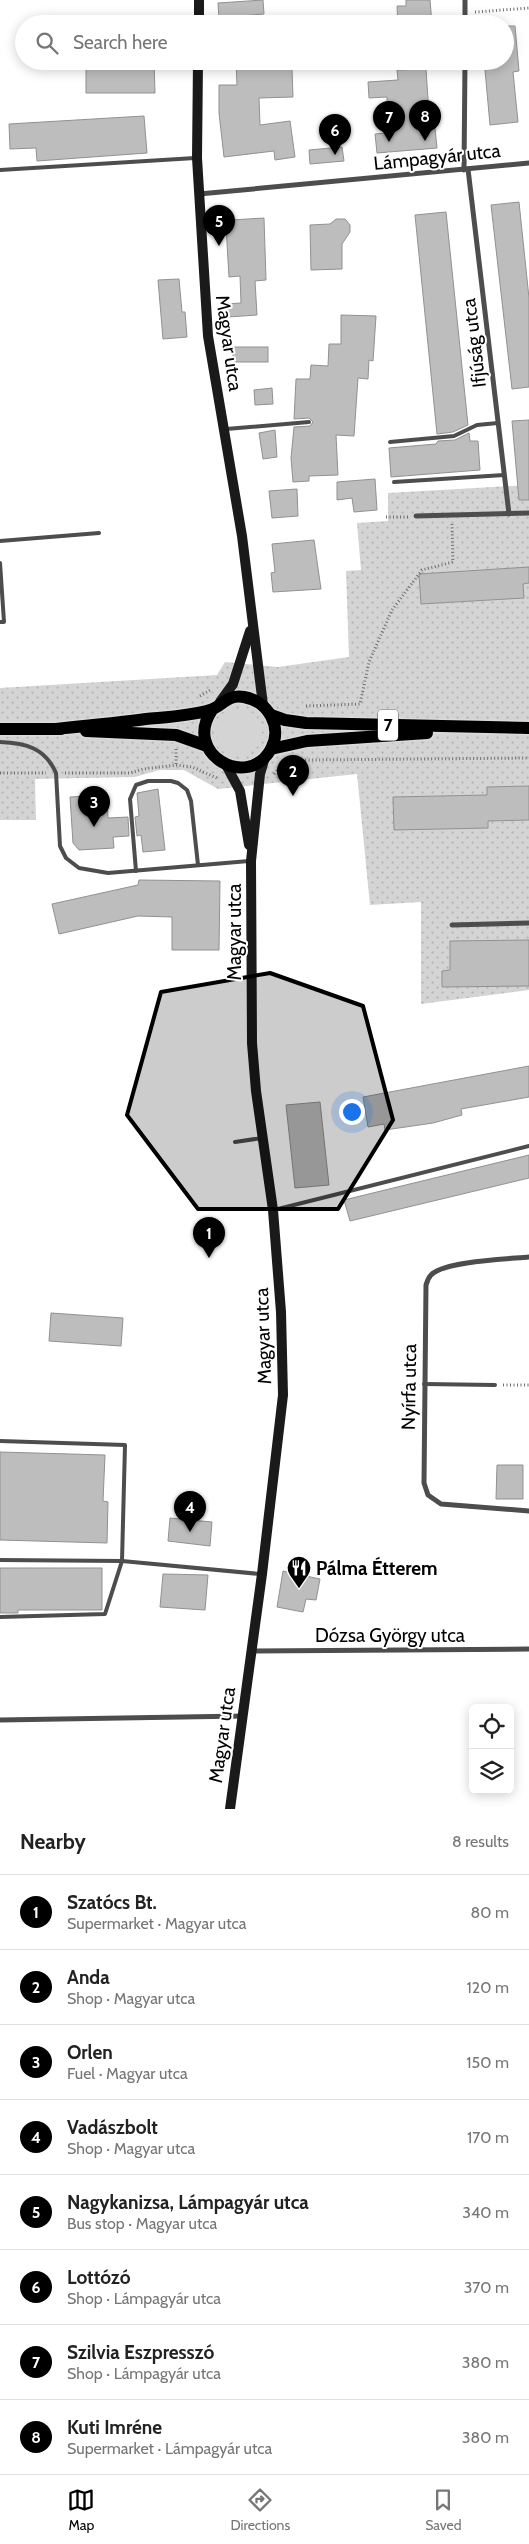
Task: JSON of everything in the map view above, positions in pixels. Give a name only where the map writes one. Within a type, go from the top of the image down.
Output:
[{"type":"main road","name":"7","points":[[55,729],[176,716],[216,706],[230,698],[242,697],[253,699],[267,710],[285,720],[306,723],[529,728]]},
{"type":"main road","points":[[207,746],[204,731],[216,706]]},
{"type":"main road","points":[[267,710],[275,732],[268,753]]},
{"type":"main road","name":"7","points":[[0,728],[176,735],[207,746],[211,754],[226,764],[246,766],[268,753],[307,741],[506,728]]},
{"type":"street","points":[[199,0],[199,15]]},
{"type":"street","points":[[465,0],[465,13]]},
{"type":"street","name":"Magyar utca","points":[[198,70],[197,158],[208,336],[242,536],[251,628],[267,710]]},
{"type":"street","name":"Ifjúság utca","points":[[465,70],[466,170],[509,514]]},
{"type":"street","name":"Lámpagyár utca","points":[[199,194],[529,163]]},
{"type":"street","points":[[416,516],[529,513]]},
{"type":"street","name":"Magyar utca","points":[[216,706],[233,684],[251,628]]},
{"type":"street","name":"Magyar utca","points":[[230,1809],[262,1574],[283,1387],[281,1312],[273,1210],[252,1043],[251,860],[259,790],[268,753]]},
{"type":"street","name":"Magyar utca","points":[[226,764],[240,791],[251,860]]},
{"type":"street","points":[[452,925],[529,923]]},
{"type":"street","name":"Nyírfa utca","points":[[529,1257],[456,1266],[432,1274],[426,1286],[424,1384],[424,1483],[428,1495],[441,1504],[529,1511]]},
{"type":"street","name":"Dózsa György utca","points":[[252,1651],[529,1649]]},
{"type":"street","points":[[0,1720],[243,1716]]},
{"type":"lane","points":[[0,170],[197,158]]},
{"type":"lane","points":[[224,429],[309,422]]},
{"type":"lane","points":[[390,442],[454,436],[477,425],[498,423]]},
{"type":"lane","points":[[394,482],[504,475]]},
{"type":"lane","points":[[0,541],[99,533]]},
{"type":"lane","points":[[0,563],[4,622],[0,622]]},
{"type":"lane","points":[[0,742],[18,742],[38,749],[47,757],[56,773],[58,838],[66,858],[79,868],[96,872],[136,871],[251,860]]},
{"type":"lane","points":[[136,871],[130,799],[136,786],[148,781],[178,783],[187,790],[191,801],[198,865]]},
{"type":"lane","points":[[235,1142],[263,1138]]},
{"type":"lane","points":[[273,1210],[529,1146]]},
{"type":"lane","points":[[424,1384],[495,1385]]},
{"type":"lane","points":[[0,1441],[125,1445],[122,1561],[106,1614],[0,1617]]},
{"type":"lane","points":[[0,1560],[122,1561],[262,1574]]},
{"type":"path","points":[[465,13],[529,8]]},
{"type":"path","points":[[306,706],[360,704],[369,662],[392,610],[422,570],[453,562],[451,515]]},
{"type":"path","points":[[386,517],[416,516]]},
{"type":"path","points":[[259,790],[270,789],[270,780],[281,767],[294,761],[529,758]]},
{"type":"path","points":[[0,774],[130,773],[143,768],[176,765],[192,767],[220,780],[227,792],[240,791]]},
{"type":"path","points":[[495,1385],[529,1385]]},
{"type":"highlighted area","points":[[270,973],[363,1006],[393,1120],[338,1209],[198,1209],[127,1115],[161,992]]},
{"type":"shaded area","points":[[529,485],[529,990],[421,1004],[421,902],[370,905],[357,774],[218,789],[184,770],[159,770],[135,777],[35,779],[36,820],[0,820],[0,688],[217,675],[225,662],[278,667],[349,657],[346,571],[361,570],[357,523],[388,521],[388,493]]},
{"type":"shaded area","points":[[239,709],[252,713],[258,719],[262,732],[258,745],[252,751],[239,755],[226,751],[220,745],[216,732],[220,719],[226,713]]},
{"type":"building","points":[[263,0],[264,14],[219,15],[218,3]]},
{"type":"building","points":[[406,0],[430,0],[431,15],[398,15],[397,6],[406,6]]},
{"type":"building","points":[[515,26],[519,71],[513,72],[518,122],[490,125],[485,70],[514,70]]},
{"type":"building","points":[[86,70],[154,70],[155,93],[86,93]]},
{"type":"building","points":[[236,70],[292,70],[293,97],[259,98],[260,125],[290,121],[295,157],[275,160],[274,151],[224,157],[219,113],[219,85],[237,85]]},
{"type":"building","points":[[397,70],[426,70],[430,129],[435,128],[437,148],[377,153],[375,134],[395,132],[393,104],[387,104],[387,97],[369,98],[368,82],[398,80]]},
{"type":"building","points":[[144,116],[147,153],[37,161],[36,148],[10,149],[9,124]]},
{"type":"building","points":[[342,147],[344,161],[310,164],[309,150]]},
{"type":"building","points":[[519,202],[529,298],[529,387],[512,389],[491,205]]},
{"type":"building","points":[[446,212],[468,425],[453,432],[437,434],[415,215]]},
{"type":"building","points":[[264,218],[266,280],[255,281],[257,315],[228,317],[227,304],[241,303],[240,276],[229,277],[226,226],[231,220]]},
{"type":"building","points":[[336,219],[345,219],[350,225],[350,232],[342,244],[342,269],[311,270],[310,225],[330,224]]},
{"type":"building","points":[[179,279],[182,312],[185,312],[187,337],[163,339],[158,280]]},
{"type":"building","points":[[341,315],[376,316],[373,361],[369,360],[368,379],[358,378],[354,436],[336,435],[338,475],[309,476],[309,481],[293,482],[291,458],[294,427],[310,426],[313,422],[309,418],[294,419],[296,379],[310,379],[311,365],[328,366],[329,344],[341,344]]},
{"type":"building","points":[[233,347],[268,347],[268,362],[233,362]]},
{"type":"building","points":[[272,388],[273,404],[255,405],[254,390]]},
{"type":"building","points":[[529,420],[529,500],[519,500],[512,421]]},
{"type":"building","points":[[275,430],[277,457],[263,459],[259,433]]},
{"type":"building","points":[[469,433],[470,441],[478,441],[480,470],[391,477],[389,448],[436,444],[438,441],[455,440]]},
{"type":"building","points":[[375,479],[377,510],[354,512],[352,498],[337,500],[337,482]]},
{"type":"building","points":[[297,489],[298,516],[272,518],[269,491]]},
{"type":"building","points":[[314,540],[321,589],[273,592],[271,573],[275,572],[272,544]]},
{"type":"building","points":[[529,567],[529,583],[523,584],[524,598],[421,604],[419,574]]},
{"type":"building","points":[[529,786],[529,820],[488,821],[488,828],[394,830],[393,797],[487,795],[487,787]]},
{"type":"building","points":[[158,789],[165,850],[143,852],[141,835],[137,836],[135,817],[139,816],[137,793]]},
{"type":"building","points":[[107,795],[108,818],[128,817],[129,836],[113,837],[114,848],[79,850],[73,843],[70,797]]},
{"type":"building","points":[[139,880],[220,881],[219,950],[172,950],[172,917],[138,916],[59,934],[52,904],[138,885]]},
{"type":"building","points":[[529,940],[529,986],[442,987],[442,971],[450,970],[450,941]]},
{"type":"building","points":[[529,1066],[529,1097],[461,1109],[462,1115],[433,1123],[385,1130],[384,1124],[368,1127],[363,1097]]},
{"type":"building","points":[[320,1102],[329,1185],[295,1188],[286,1105]]},
{"type":"building","points":[[529,1155],[529,1178],[350,1221],[344,1200]]},
{"type":"building","points":[[51,1313],[123,1318],[121,1346],[49,1341]]},
{"type":"building","points":[[0,1452],[105,1455],[103,1501],[108,1502],[107,1543],[0,1540]]},
{"type":"building","points":[[497,1465],[523,1465],[523,1499],[496,1499]]},
{"type":"building","points":[[170,1518],[212,1522],[210,1546],[168,1541]]},
{"type":"building","points":[[0,1568],[102,1568],[102,1610],[18,1610],[18,1613],[0,1613]]},
{"type":"building","name":"Pálma Étterem","points":[[283,1571],[320,1579],[316,1600],[306,1599],[303,1612],[277,1607]]},
{"type":"building","points":[[163,1574],[208,1575],[205,1610],[160,1607]]},
{"type":"place","name":"Kuti Imréne","points":[[425,141]]},
{"type":"place","name":"Szilvia Eszpresszó","points":[[389,142]]},
{"type":"place","name":"Lottózó","points":[[335,155]]},
{"type":"place","name":"Nagykanizsa, Lámpagyár utca","points":[[219,246]]},
{"type":"place","name":"Anda","points":[[293,796]]},
{"type":"place","name":"Orlen","points":[[94,827]]},
{"type":"place","name":"Szatócs Bt.","points":[[209,1258]]},
{"type":"place","name":"Vadászbolt","points":[[190,1532]]},
{"type":"place","name":"Pálma Étterem","points":[[299,1589]]}]
